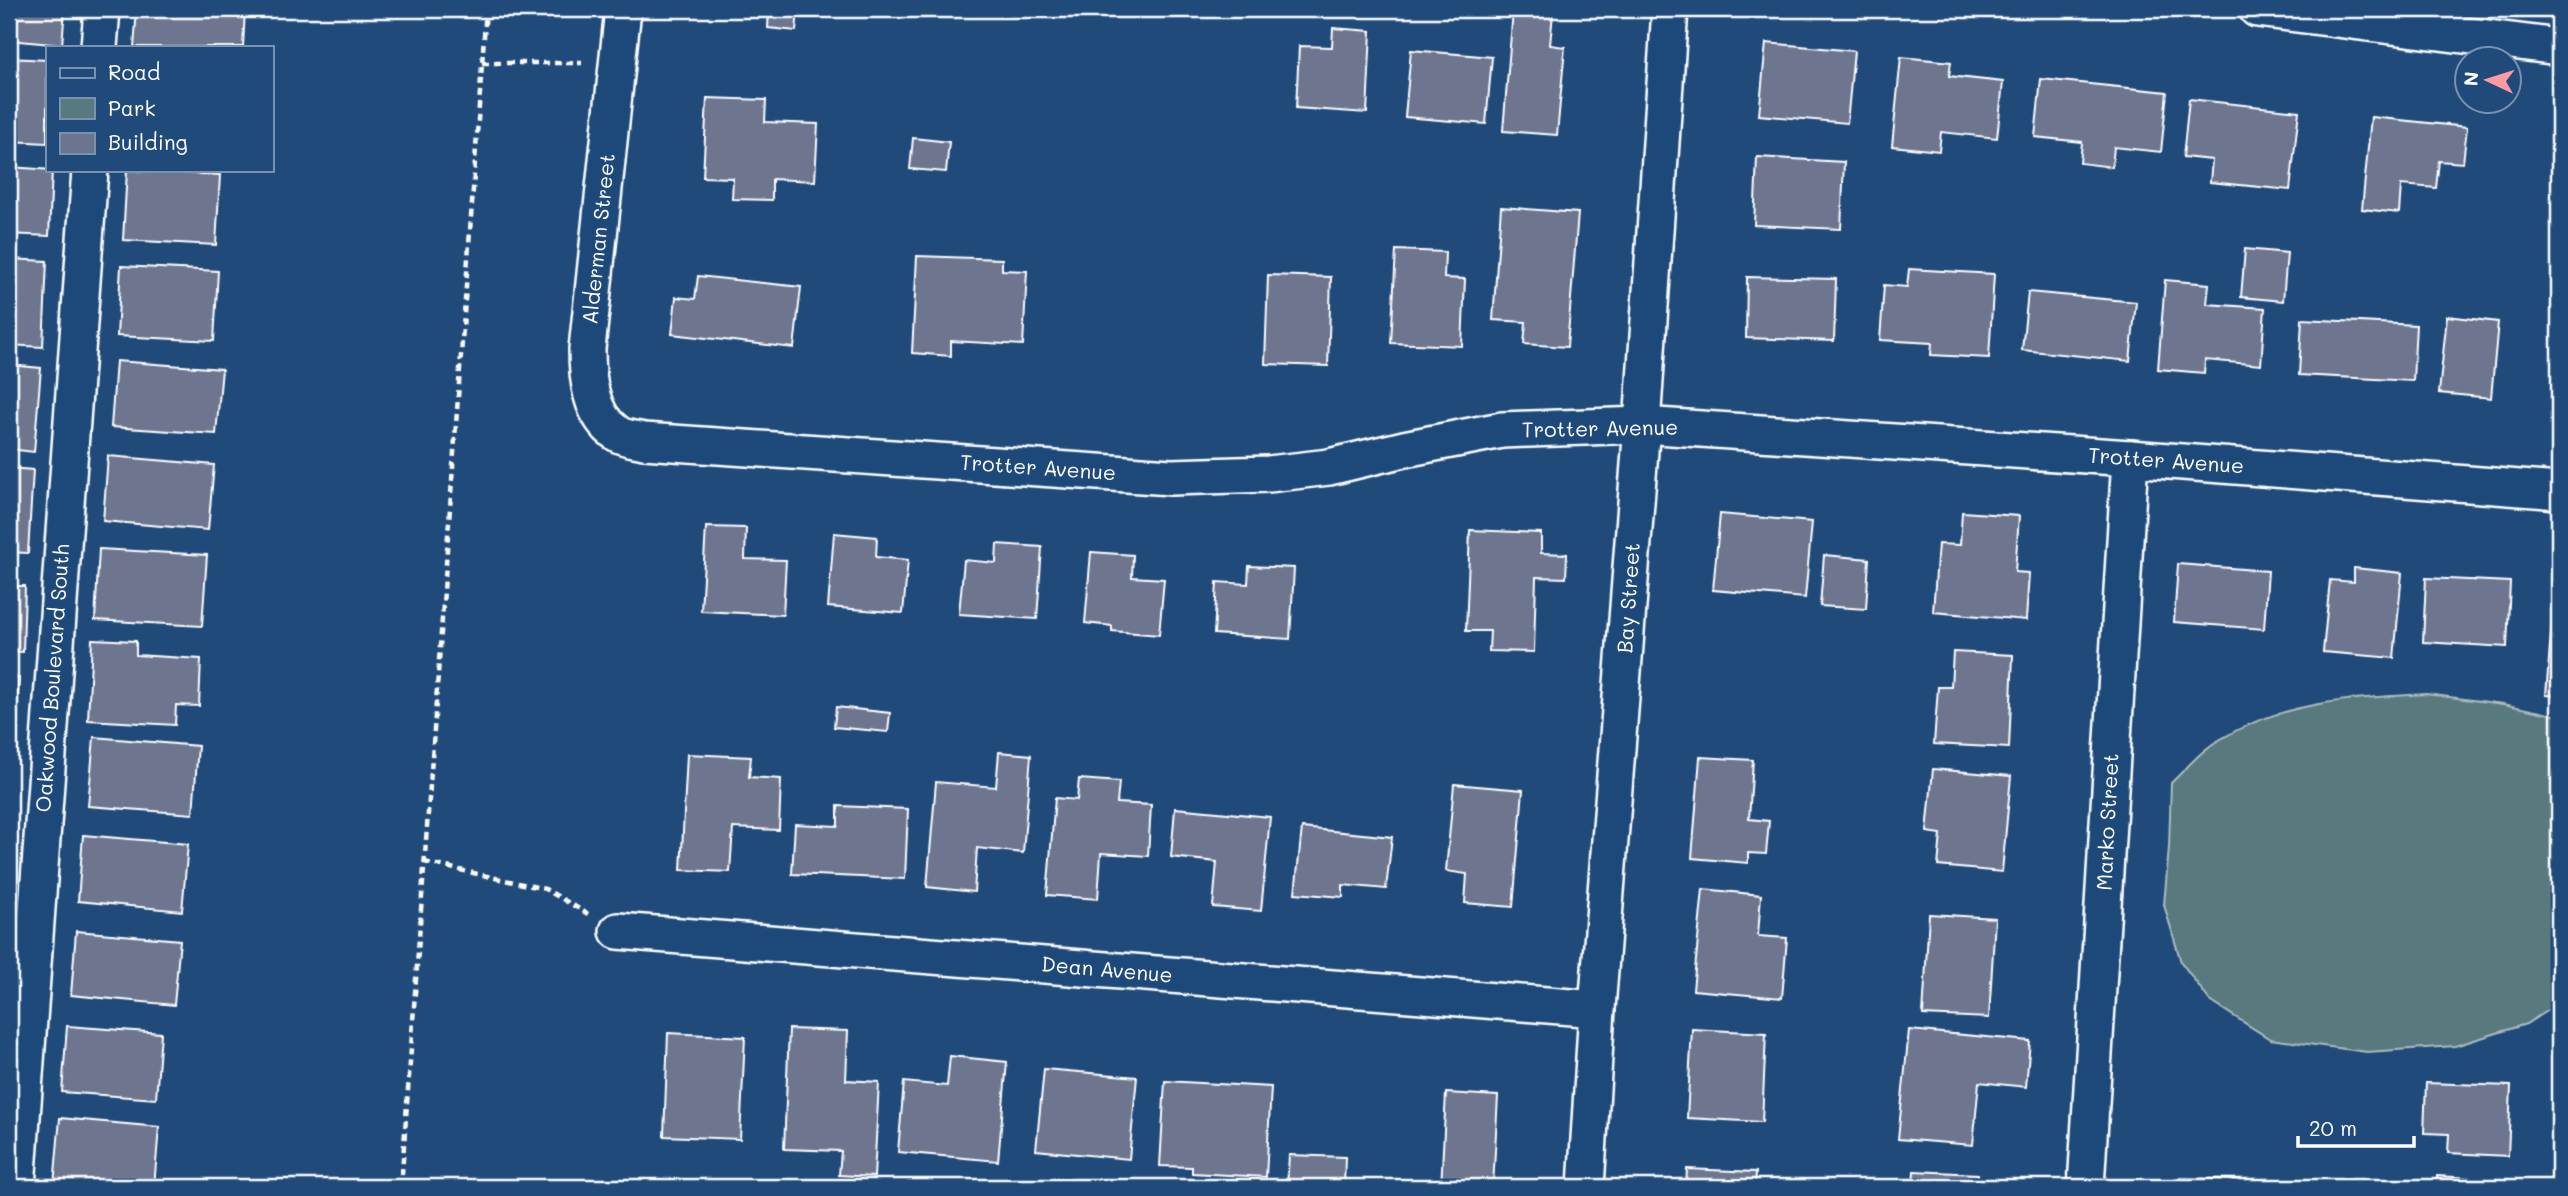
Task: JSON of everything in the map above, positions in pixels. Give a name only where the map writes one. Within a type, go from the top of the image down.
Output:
[{"type":"street","points":[[99,46],[102,9]]},
{"type":"street","name":"Alderman Street","points":[[623,9],[587,349],[587,378],[594,403],[606,422],[618,435],[644,441]]},
{"type":"street","name":"Bay Street","points":[[1586,1187],[1670,9]]},
{"type":"street","points":[[2258,9],[2559,47]]},
{"type":"street","name":"Oakwood Boulevard South","points":[[17,1187],[90,172]]},
{"type":"street","name":"Trotter Avenue","points":[[644,441],[1171,477],[1269,474],[1329,467],[1502,430],[1642,425],[2130,458],[2559,491]]},
{"type":"street","name":"Marko Street","points":[[2086,1187],[2130,458]]},
{"type":"street","name":"Dean Avenue","points":[[618,931],[1597,1009]]},
{"type":"path","points":[[401,1187],[486,9]]},
{"type":"path","points":[[482,63],[580,62],[616,75]]},
{"type":"path","points":[[424,862],[545,889],[618,931]]},
{"type":"green space","points":[[2426,694],[2503,704],[2559,716],[2559,1003],[2526,1024],[2455,1046],[2367,1052],[2270,1039],[2210,1001],[2181,962],[2164,905],[2171,783],[2212,744],[2268,717],[2294,709],[2345,700]]},
{"type":"building","points":[[9,9],[65,9],[62,45],[9,40]]},
{"type":"building","points":[[137,9],[245,9],[243,46],[134,46]]},
{"type":"building","points":[[769,9],[850,9],[849,15],[798,11],[796,31],[768,28]]},
{"type":"building","points":[[1513,10],[1553,13],[1550,45],[1565,47],[1557,135],[1503,131]]},
{"type":"building","points":[[1333,28],[1371,31],[1367,113],[1296,108],[1299,46],[1332,47]]},
{"type":"building","points":[[1766,43],[1854,51],[1847,123],[1759,115]]},
{"type":"building","points":[[1411,50],[1492,57],[1486,124],[1405,117]]},
{"type":"building","points":[[1901,57],[1951,62],[1949,76],[2003,82],[1997,138],[1941,132],[1939,151],[1892,146]]},
{"type":"building","points":[[9,58],[46,60],[46,143],[9,141]]},
{"type":"building","points":[[2041,79],[2167,92],[2161,152],[2114,147],[2112,167],[2080,163],[2082,142],[2035,137]]},
{"type":"building","points":[[707,98],[766,100],[765,122],[818,124],[815,181],[772,179],[772,200],[732,199],[733,178],[703,177]]},
{"type":"building","points":[[2189,99],[2299,111],[2290,190],[2210,182],[2212,160],[2183,157]]},
{"type":"building","points":[[2371,117],[2467,127],[2463,163],[2439,161],[2436,188],[2401,185],[2399,213],[2362,209]]},
{"type":"building","points":[[913,138],[949,142],[946,172],[910,169]]},
{"type":"building","points":[[1757,157],[1844,162],[1841,229],[1754,225]]},
{"type":"building","points":[[9,167],[52,172],[49,236],[9,234]]},
{"type":"building","points":[[127,172],[220,175],[216,245],[123,240]]},
{"type":"building","points":[[1501,207],[1578,213],[1567,347],[1524,344],[1526,322],[1493,320]]},
{"type":"building","points":[[2245,249],[2287,253],[2283,301],[2241,297]]},
{"type":"building","points":[[1396,250],[1445,252],[1444,278],[1465,279],[1462,346],[1391,343]]},
{"type":"building","points":[[917,256],[1002,259],[1002,270],[1027,271],[1023,345],[951,341],[951,356],[912,353]]},
{"type":"building","points":[[9,259],[47,261],[43,347],[9,345]]},
{"type":"building","points":[[121,266],[218,271],[214,341],[117,336]]},
{"type":"building","points":[[1909,269],[1994,274],[1989,358],[1931,355],[1932,343],[1880,340],[1884,285],[1907,287]]},
{"type":"building","points":[[1268,275],[1331,277],[1328,366],[1265,364]]},
{"type":"building","points":[[698,276],[801,287],[794,348],[672,334],[676,297],[695,299]]},
{"type":"building","points":[[1747,277],[1836,279],[1834,341],[1746,338]]},
{"type":"building","points":[[2165,280],[2209,284],[2207,304],[2265,308],[2261,365],[2205,360],[2204,373],[2158,369]]},
{"type":"building","points":[[2028,292],[2136,302],[2130,361],[2022,350]]},
{"type":"building","points":[[2447,316],[2498,322],[2491,398],[2439,393]]},
{"type":"building","points":[[2302,319],[2416,325],[2413,381],[2299,375]]},
{"type":"building","points":[[116,361],[222,369],[216,434],[111,427]]},
{"type":"building","points":[[9,365],[41,368],[34,452],[9,449]]},
{"type":"building","points":[[108,456],[214,465],[208,530],[103,521]]},
{"type":"building","points":[[9,468],[33,470],[28,553],[9,552]]},
{"type":"building","points":[[1962,512],[2019,516],[2015,572],[2029,573],[2026,620],[1933,612],[1938,544],[1960,545]]},
{"type":"building","points":[[1720,514],[1812,522],[1805,598],[1713,590]]},
{"type":"building","points":[[706,527],[746,528],[745,559],[786,560],[783,615],[701,611]]},
{"type":"building","points":[[1470,530],[1541,533],[1541,553],[1567,554],[1566,578],[1536,577],[1534,652],[1489,651],[1490,631],[1466,631]]},
{"type":"building","points":[[834,533],[877,537],[876,557],[908,560],[903,613],[828,607]]},
{"type":"building","points":[[997,544],[1042,547],[1037,619],[959,614],[964,560],[996,563]]},
{"type":"building","points":[[99,549],[207,555],[202,626],[95,620]]},
{"type":"building","points":[[1091,552],[1133,555],[1132,577],[1164,579],[1159,635],[1112,631],[1112,626],[1085,623]]},
{"type":"building","points":[[1824,555],[1869,559],[1866,609],[1820,606]]},
{"type":"building","points":[[2178,564],[2268,571],[2264,629],[2174,622]]},
{"type":"building","points":[[1249,566],[1294,568],[1290,639],[1214,634],[1217,582],[1248,584]]},
{"type":"building","points":[[2354,568],[2402,573],[2394,658],[2323,652],[2330,580],[2354,582]]},
{"type":"building","points":[[2426,578],[2510,582],[2507,647],[2423,642]]},
{"type":"building","points":[[2555,585],[2559,585],[2559,696],[2546,695]]},
{"type":"building","points":[[9,586],[25,586],[23,652],[9,651]]},
{"type":"building","points":[[92,639],[136,641],[136,655],[201,659],[199,706],[176,705],[175,725],[88,720]]},
{"type":"building","points":[[1953,652],[2013,655],[2009,748],[1934,744],[1938,687],[1951,687]]},
{"type":"building","points":[[9,677],[19,678],[15,743],[9,743]]},
{"type":"building","points":[[836,707],[890,713],[888,732],[834,727]]},
{"type":"building","points":[[94,737],[198,746],[193,814],[88,806]]},
{"type":"building","points":[[999,752],[1031,755],[1023,853],[977,848],[974,892],[927,887],[936,782],[996,787]]},
{"type":"building","points":[[687,754],[751,757],[749,777],[781,779],[779,830],[733,828],[730,872],[681,870]]},
{"type":"building","points":[[1700,757],[1753,760],[1749,819],[1769,821],[1766,854],[1748,853],[1748,863],[1692,858]]},
{"type":"building","points":[[1933,769],[2011,776],[2002,872],[1938,866],[1941,834],[1927,832]]},
{"type":"building","points":[[1079,779],[1119,782],[1117,803],[1151,805],[1148,856],[1101,853],[1098,899],[1047,895],[1055,798],[1077,800]]},
{"type":"building","points":[[1454,784],[1523,790],[1513,907],[1465,903],[1467,874],[1446,871]]},
{"type":"building","points":[[838,806],[908,809],[905,879],[792,874],[795,824],[838,826]]},
{"type":"building","points":[[1175,808],[1270,817],[1261,911],[1213,907],[1217,862],[1171,857]]},
{"type":"building","points":[[1302,828],[1392,837],[1386,889],[1343,885],[1343,897],[1295,893]]},
{"type":"building","points":[[83,835],[188,844],[182,911],[78,901]]},
{"type":"building","points":[[1703,889],[1761,895],[1758,936],[1787,938],[1782,998],[1693,990]]},
{"type":"building","points":[[1929,914],[1995,918],[1989,1018],[1923,1015]]},
{"type":"building","points":[[76,931],[180,940],[174,1005],[71,995]]},
{"type":"building","points":[[67,1026],[161,1033],[156,1099],[62,1092]]},
{"type":"building","points":[[789,1029],[848,1031],[846,1080],[879,1082],[874,1177],[839,1175],[841,1151],[784,1149]]},
{"type":"building","points":[[1692,1029],[1766,1033],[1762,1122],[1687,1118]]},
{"type":"building","points":[[1909,1030],[2030,1041],[2026,1087],[1979,1082],[1973,1145],[1898,1139]]},
{"type":"building","points":[[668,1033],[745,1037],[740,1139],[664,1136]]},
{"type":"building","points":[[950,1056],[1007,1062],[998,1161],[898,1152],[904,1082],[947,1086]]},
{"type":"building","points":[[1044,1069],[1137,1077],[1129,1159],[1036,1150]]},
{"type":"building","points":[[1165,1081],[1271,1087],[1266,1177],[1192,1173],[1192,1167],[1160,1166]]},
{"type":"building","points":[[2426,1083],[2511,1086],[2508,1156],[2448,1153],[2449,1134],[2424,1133]]},
{"type":"building","points":[[1446,1093],[1498,1096],[1493,1187],[1441,1187]]},
{"type":"building","points":[[60,1118],[159,1127],[154,1187],[54,1185]]},
{"type":"building","points":[[1289,1155],[1345,1157],[1344,1187],[1287,1187]]},
{"type":"building","points":[[1687,1169],[1756,1172],[1755,1187],[1686,1187]]},
{"type":"building","points":[[1914,1171],[1978,1174],[1977,1187],[1913,1187]]},
{"type":"building","points":[[2437,1176],[2506,1180],[2506,1187],[2436,1187]]},
{"type":"building","points":[[2180,1178],[2240,1180],[2239,1187],[2180,1187]]}]
